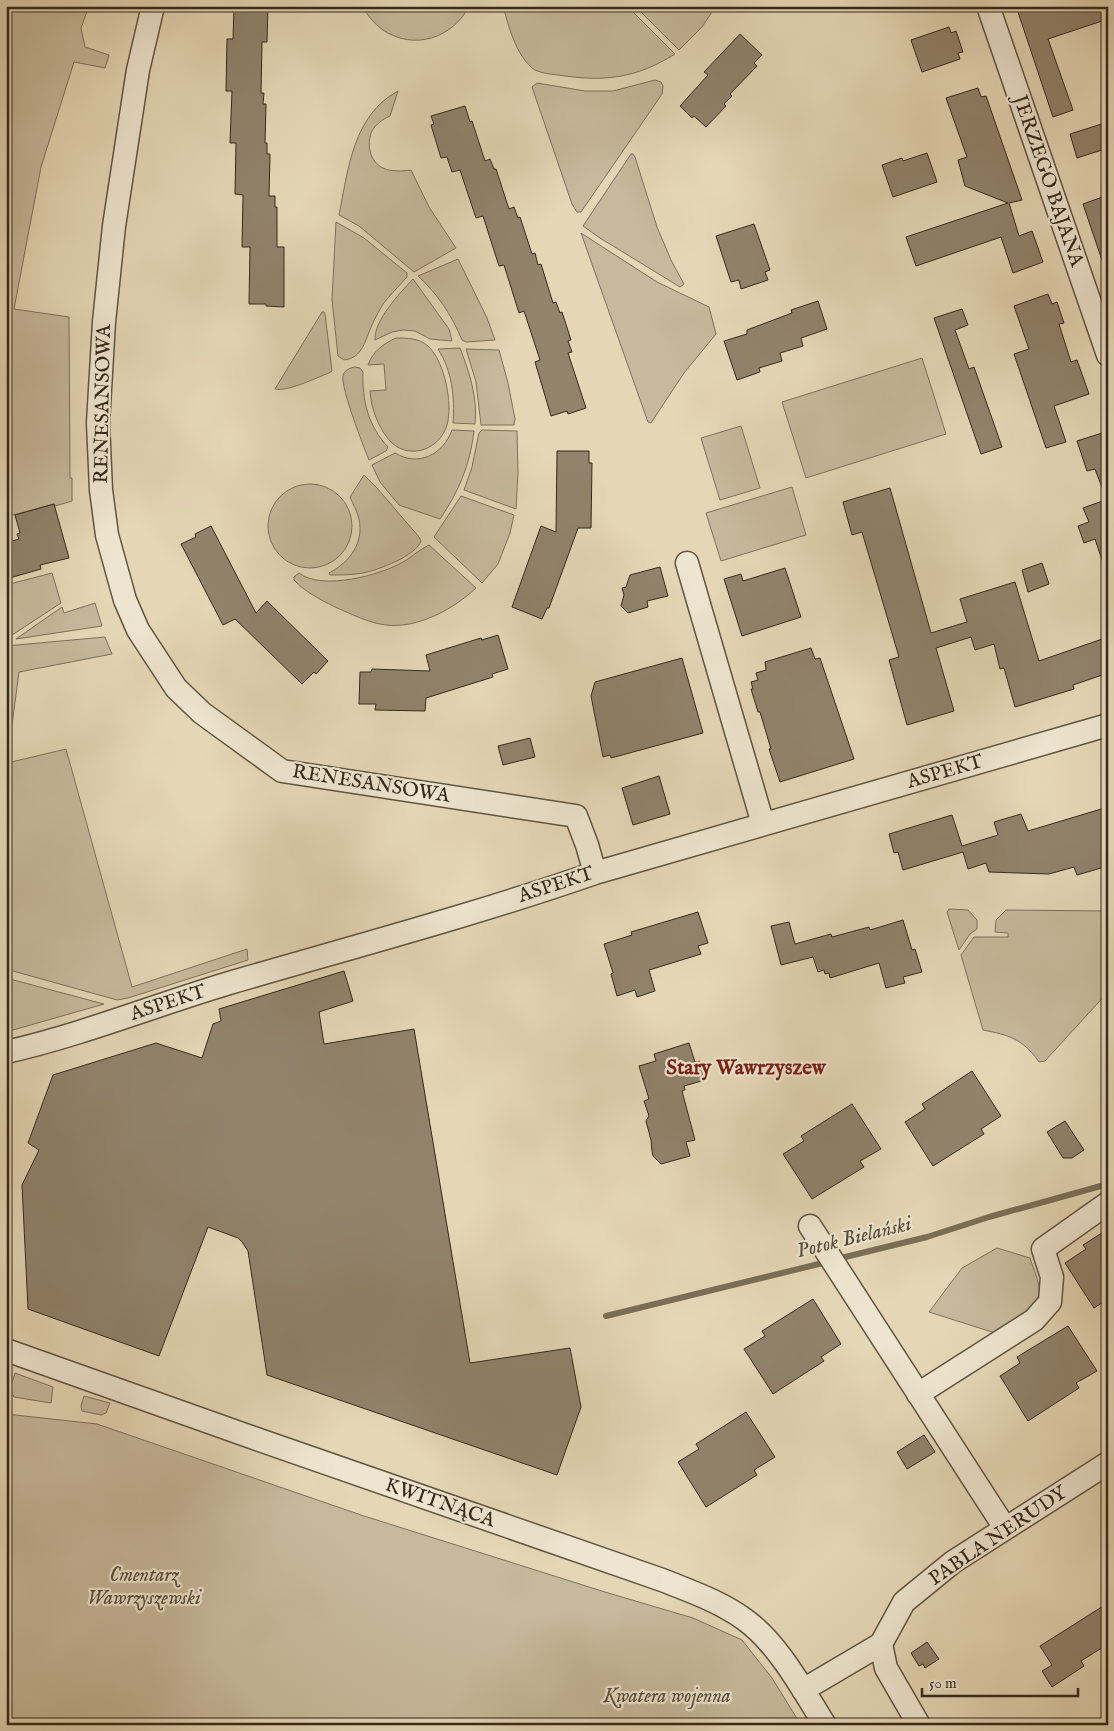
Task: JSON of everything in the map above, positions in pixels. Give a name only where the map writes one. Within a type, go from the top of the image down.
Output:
[{"type":"street","name":"RENESANSOWA","points":[[153,6],[138,70],[114,226],[104,322],[98,423],[101,490],[107,535],[125,600],[138,630],[176,688],[202,713],[282,771],[576,816],[595,873]]},
{"type":"street","name":"JERZEGO BAJANA","points":[[988,6],[1108,355]]},
{"type":"street","points":[[687,563],[763,824]]},
{"type":"street","name":"ASPEKT","points":[[6,1052],[36,1045],[189,996],[595,873],[1108,725]]},
{"type":"street","points":[[918,1394],[1034,1320],[1050,1302],[1052,1277],[1042,1249],[1108,1203]]},
{"type":"street","points":[[810,1226],[1005,1528]]},
{"type":"street","name":"KWITNĄCA","points":[[6,1350],[696,1593],[745,1619],[757,1630],[782,1659],[824,1725]]},
{"type":"street","name":"PABLA NERUDY","points":[[881,1644],[904,1602],[953,1562],[1108,1463]]},
{"type":"street","points":[[803,1690],[881,1644],[886,1668],[919,1725]]},
{"type":"green space","points":[[6,6],[89,6],[81,28],[85,47],[109,55],[105,68],[74,62],[41,167],[14,309],[69,317],[70,478],[72,478],[72,501],[6,517]]},
{"type":"green space","points":[[363,6],[469,6],[462,17],[443,33],[432,38],[407,40],[383,30],[372,20]]},
{"type":"green space","points":[[503,6],[627,6],[675,54],[646,69],[618,76],[590,78],[548,74],[532,68],[521,55],[513,39]]},
{"type":"green space","points":[[635,6],[716,6],[702,27],[679,50]]},
{"type":"green space","points":[[655,80],[661,82],[663,86],[662,94],[581,212],[577,212],[572,204],[532,87],[537,83],[585,91],[613,91]]},
{"type":"green space","points":[[398,91],[390,116],[380,122],[372,131],[369,141],[370,152],[375,162],[383,168],[393,171],[411,170],[429,207],[456,248],[414,272],[359,226],[339,215],[350,162],[362,129],[371,114],[383,101]]},
{"type":"green space","points":[[631,154],[635,157],[657,227],[684,284],[680,287],[583,226]]},
{"type":"green space","points":[[336,222],[364,238],[407,273],[407,277],[383,304],[359,352],[350,359],[344,360],[338,356],[332,300]]},
{"type":"green space","points":[[581,233],[657,282],[709,307],[716,334],[684,373],[651,423],[648,422]]},
{"type":"green space","points":[[458,259],[487,318],[495,340],[466,342],[462,340],[444,306],[418,276]]},
{"type":"green space","points":[[413,279],[449,329],[452,341],[430,339],[415,331],[403,330],[392,332],[375,340],[376,332],[383,316]]},
{"type":"green space","points":[[322,312],[325,314],[332,371],[294,387],[275,389]]},
{"type":"green space","points":[[396,338],[417,340],[428,346],[439,362],[448,395],[449,416],[443,433],[432,446],[416,451],[400,448],[387,438],[376,419],[371,398],[370,391],[386,390],[384,364],[368,365],[379,348]]},
{"type":"green space","points":[[460,348],[474,395],[475,424],[453,423],[452,384],[447,366],[438,349]]},
{"type":"green space","points":[[466,349],[499,350],[508,383],[515,419],[514,425],[481,425],[476,382]]},
{"type":"green space","points":[[922,358],[946,434],[806,478],[782,402]]},
{"type":"green space","points":[[355,367],[360,368],[363,372],[365,402],[371,421],[388,447],[386,451],[369,460],[343,383],[345,372]]},
{"type":"green space","points":[[741,426],[760,488],[720,500],[701,438]]},
{"type":"green space","points":[[452,430],[474,431],[470,455],[463,477],[440,519],[399,505],[380,482],[372,465],[395,453],[412,459],[429,456],[443,446]]},
{"type":"green space","points":[[482,430],[517,431],[518,473],[516,509],[464,490],[472,467],[479,433]]},
{"type":"green space","points":[[364,475],[421,541],[412,552],[387,566],[351,575],[330,575],[329,573],[337,569],[349,557],[357,544],[360,528],[359,519],[350,497]]},
{"type":"green space","points":[[310,484],[326,487],[340,496],[349,510],[352,526],[349,542],[340,556],[326,565],[310,568],[294,565],[280,556],[271,542],[268,526],[271,510],[280,496],[294,487]]},
{"type":"green space","points":[[792,487],[806,535],[721,561],[706,513]]},
{"type":"green space","points":[[461,496],[514,515],[510,533],[498,564],[482,583],[434,537]]},
{"type":"green space","points":[[429,545],[476,588],[446,610],[422,621],[410,624],[386,625],[360,618],[319,599],[294,580],[294,577],[299,573],[322,581],[336,581],[366,576],[393,567]]},
{"type":"green space","points":[[52,573],[61,603],[6,639],[6,585]]},
{"type":"green space","points":[[95,603],[102,626],[16,639],[62,607],[64,613]]},
{"type":"green space","points":[[105,637],[112,654],[19,672],[7,763],[66,749],[132,987],[247,949],[248,960],[117,1000],[13,971],[6,966],[6,646]]},
{"type":"green space","points":[[949,909],[968,910],[977,920],[977,929],[970,934],[959,950],[947,912]]},
{"type":"green space","points":[[1006,910],[1108,911],[1108,992],[1045,1061],[1039,1062],[1027,1048],[1015,1039],[983,1030],[961,955],[974,937],[1008,937],[1008,933],[995,932],[996,920]]},
{"type":"green space","points":[[6,978],[104,1004],[6,1032]]},
{"type":"green space","points":[[997,1248],[1030,1258],[1039,1292],[1037,1299],[1028,1312],[995,1333],[929,1312],[962,1268]]},
{"type":"green space","points":[[15,1373],[53,1387],[51,1403],[14,1397],[10,1389]]},
{"type":"green space","points":[[84,1396],[110,1403],[106,1413],[101,1415],[82,1411],[81,1406]]},
{"type":"green space","name":"Cmentarz Wawrzyszewski","points":[[6,1414],[97,1424],[361,1515],[693,1618],[742,1640],[772,1678],[801,1725],[6,1725]]},
{"type":"building","points":[[234,6],[268,6],[267,42],[262,42],[261,93],[264,93],[263,104],[266,104],[265,143],[267,143],[267,154],[270,154],[269,196],[275,196],[275,207],[277,207],[277,247],[284,247],[284,307],[249,304],[250,247],[242,247],[243,195],[235,194],[236,143],[230,143],[232,91],[226,91],[227,39],[233,39]]},
{"type":"building","points":[[1016,6],[1108,6],[1108,19],[1048,39],[1073,110],[1053,117]]},
{"type":"building","points":[[949,27],[951,33],[956,31],[963,52],[958,53],[960,59],[922,72],[911,40]]},
{"type":"building","points":[[740,34],[762,55],[754,63],[757,66],[730,94],[732,96],[724,104],[726,106],[706,127],[694,116],[692,118],[680,106],[708,75],[704,72]]},
{"type":"building","points":[[978,88],[981,97],[986,96],[1022,200],[1009,203],[1019,236],[1032,231],[1043,262],[1013,273],[1001,237],[916,266],[906,237],[1008,203],[965,186],[958,160],[967,157],[946,98]]},
{"type":"building","points":[[465,106],[485,161],[490,159],[494,169],[496,169],[509,209],[514,207],[518,218],[520,217],[532,254],[535,253],[538,265],[541,264],[553,303],[556,302],[560,313],[562,312],[571,340],[568,341],[572,352],[568,353],[586,408],[568,414],[567,411],[551,416],[535,362],[540,360],[524,311],[519,313],[504,265],[499,266],[483,216],[476,218],[460,170],[452,172],[447,157],[441,158],[431,125],[434,124],[431,116]]},
{"type":"building","points":[[1108,122],[1108,148],[1077,158],[1070,134]]},
{"type":"building","points":[[927,153],[937,182],[893,197],[882,165],[902,158],[903,161]]},
{"type":"building","points":[[1108,195],[1108,268],[1105,269],[1083,204]]},
{"type":"building","points":[[754,224],[770,270],[765,272],[768,280],[741,289],[739,280],[731,282],[716,236]]},
{"type":"building","points":[[1048,294],[1052,304],[1057,302],[1064,323],[1059,324],[1071,362],[1077,360],[1089,394],[1054,406],[1066,442],[1046,448],[1014,354],[1029,349],[1014,306]]},
{"type":"building","points":[[818,301],[827,329],[801,338],[803,346],[780,353],[782,361],[759,368],[760,372],[737,380],[724,341],[747,334],[747,330],[792,313],[791,310]]},
{"type":"building","points":[[962,309],[968,325],[955,330],[969,369],[974,367],[1002,447],[981,454],[934,318]]},
{"type":"building","points":[[1102,433],[1108,451],[1108,498],[1106,498],[1095,469],[1087,471],[1077,441]]},
{"type":"building","points":[[557,451],[589,451],[589,463],[592,463],[591,528],[578,528],[549,608],[547,608],[542,619],[512,607],[541,526],[556,532]]},
{"type":"building","points":[[890,488],[931,633],[967,622],[960,599],[1015,582],[1039,661],[1108,637],[1108,673],[1073,685],[1074,689],[1015,707],[1004,668],[1000,669],[994,644],[975,650],[971,637],[936,648],[954,711],[907,725],[889,660],[899,657],[862,532],[852,535],[843,502]]},
{"type":"building","points":[[1108,499],[1108,569],[1105,569],[1095,539],[1084,543],[1078,526],[1089,522],[1083,508]]},
{"type":"building","points":[[54,504],[69,558],[40,565],[41,569],[6,579],[6,543],[19,539],[17,534],[20,533],[15,515]]},
{"type":"building","points":[[211,526],[256,613],[267,601],[328,661],[316,674],[314,672],[302,684],[235,619],[223,625],[181,544],[196,537],[195,534]]},
{"type":"building","points":[[1042,563],[1049,584],[1028,592],[1022,570]]},
{"type":"building","points":[[660,567],[668,596],[647,601],[648,607],[628,613],[621,606],[624,595],[622,588],[626,587],[630,575]]},
{"type":"building","points":[[785,568],[801,617],[742,636],[724,579],[741,574],[743,581]]},
{"type":"building","points":[[498,635],[508,669],[492,674],[493,677],[426,698],[425,711],[375,710],[376,704],[359,704],[360,672],[371,672],[372,669],[430,671],[426,655],[481,638],[482,640]]},
{"type":"building","points":[[811,648],[815,659],[820,658],[854,759],[780,782],[769,749],[771,749],[760,712],[758,712],[751,689],[753,689],[751,682],[758,680],[756,673],[766,670],[765,662]]},
{"type":"building","points":[[682,658],[703,733],[611,758],[610,755],[603,757],[591,696],[595,682]]},
{"type":"building","points":[[530,738],[535,757],[503,765],[498,746]]},
{"type":"building","points":[[659,776],[670,814],[633,825],[622,788]]},
{"type":"building","points":[[1108,807],[1108,866],[1077,875],[1074,867],[1049,874],[989,872],[986,863],[968,869],[963,852],[903,870],[898,852],[894,853],[889,834],[952,815],[962,846],[998,835],[994,822],[1021,814],[1028,831]]},
{"type":"building","points":[[698,912],[708,943],[698,946],[701,954],[649,970],[655,991],[637,997],[635,990],[617,996],[611,974],[613,973],[604,944],[632,935],[631,932]]},
{"type":"building","points":[[903,920],[912,950],[915,949],[922,972],[903,977],[905,983],[886,988],[879,963],[830,978],[829,973],[825,974],[824,970],[818,972],[813,957],[781,965],[771,926],[789,922],[795,944],[831,934],[832,937],[869,927],[870,930]]},
{"type":"building","points":[[344,971],[353,1001],[319,1012],[324,1044],[414,1029],[470,1363],[570,1348],[581,1407],[557,1475],[267,1375],[248,1251],[238,1238],[208,1227],[159,1356],[28,1309],[22,1185],[39,1150],[28,1143],[53,1075],[156,1043],[202,1058],[213,1024],[221,1021],[219,1009]]},
{"type":"building","points":[[689,1043],[695,1062],[700,1061],[705,1080],[684,1086],[685,1090],[682,1091],[695,1140],[686,1142],[690,1156],[661,1164],[653,1156],[646,1121],[649,1116],[644,1101],[649,1099],[639,1066],[656,1061],[654,1054]]},
{"type":"building","points":[[972,1071],[1001,1116],[981,1129],[984,1134],[933,1166],[905,1122],[925,1109],[922,1104]]},
{"type":"building","points":[[852,1104],[881,1149],[860,1161],[864,1167],[812,1199],[783,1154],[804,1141],[801,1136]]},
{"type":"building","points":[[1065,1121],[1084,1150],[1072,1158],[1063,1158],[1047,1132]]},
{"type":"building","points":[[1108,1229],[1108,1299],[1094,1308],[1065,1263],[1086,1249],[1083,1245]]},
{"type":"building","points":[[813,1299],[841,1344],[821,1357],[824,1361],[773,1394],[744,1349],[765,1336],[762,1331]]},
{"type":"building","points":[[1068,1326],[1097,1371],[1076,1383],[1079,1388],[1028,1421],[1000,1376],[1020,1363],[1017,1357]]},
{"type":"building","points":[[746,1412],[775,1457],[754,1470],[757,1475],[706,1507],[678,1462],[699,1449],[696,1444]]},
{"type":"building","points":[[924,1435],[935,1452],[907,1469],[897,1452]]},
{"type":"building","points":[[1108,1603],[1108,1644],[1081,1661],[1084,1666],[1052,1687],[1042,1671],[1052,1665],[1040,1646]]},
{"type":"building","points":[[927,1642],[939,1659],[925,1668],[923,1664],[919,1666],[911,1653]]},
{"type":"waterway","name":"Potok Bielański","points":[[837,1259],[927,1237],[989,1217],[1108,1184]]},
{"type":"waterway","name":"Potok Bielański","points":[[606,1316],[827,1262]]},
{"type":"district","name":"Stary Wawrzyszew","points":[[746,1068]]},
{"type":"park label","name":"Kwatera wojenna","points":[[667,1696]]}]
